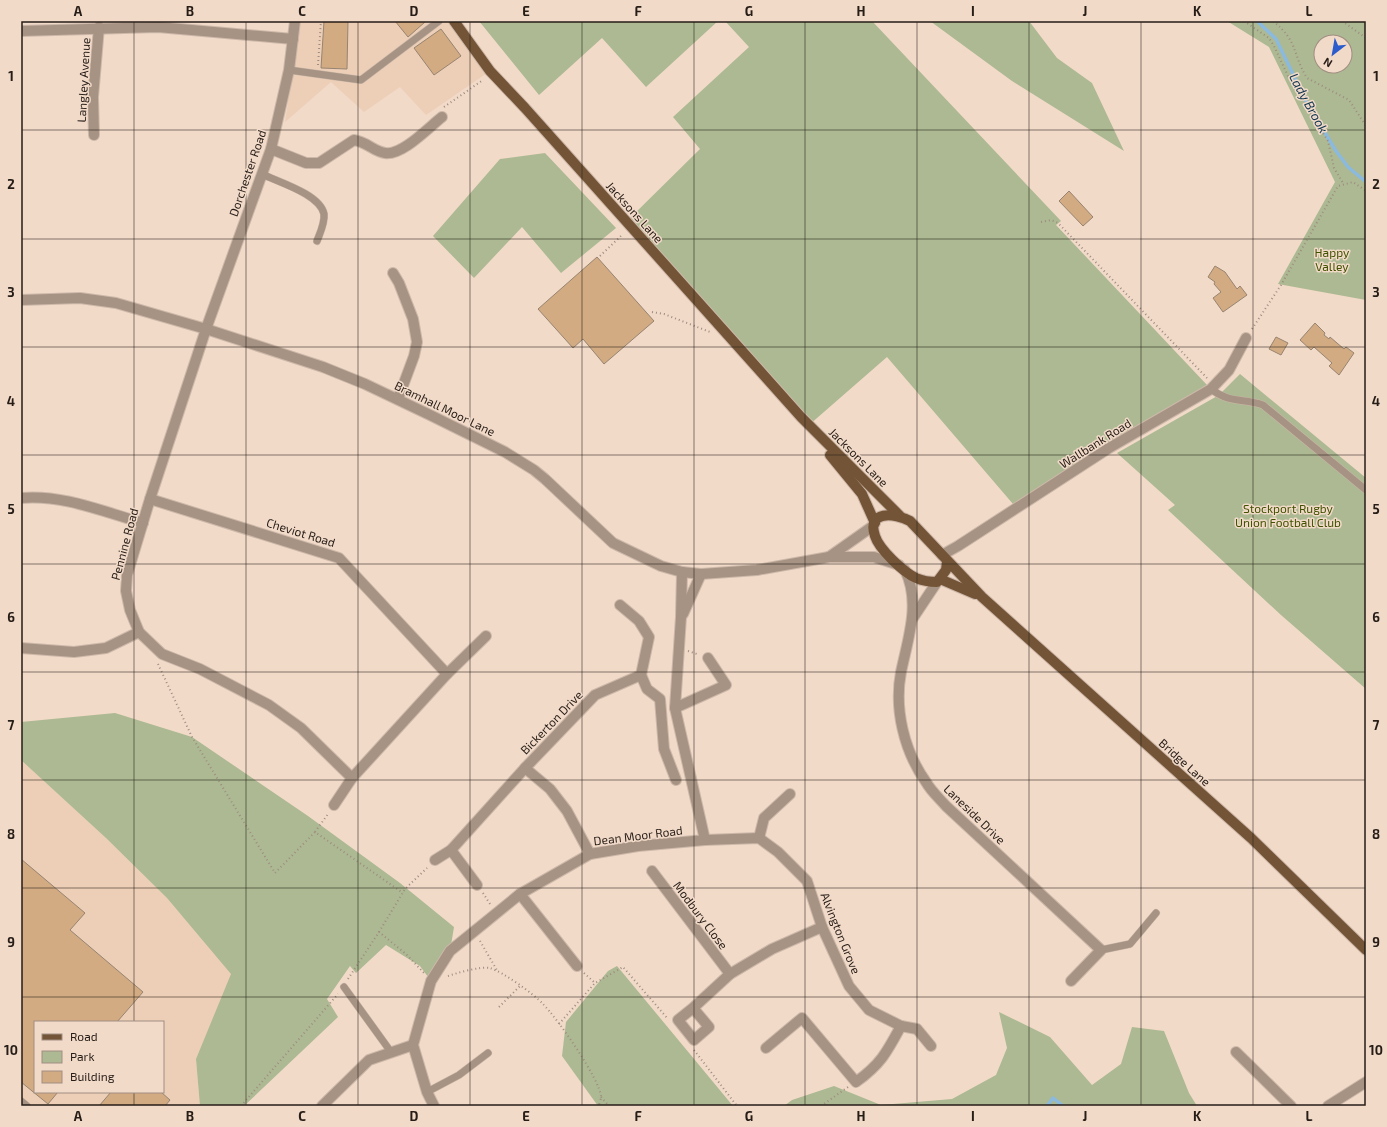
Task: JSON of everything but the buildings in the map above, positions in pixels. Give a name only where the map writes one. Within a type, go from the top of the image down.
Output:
[{"type":"main road","name":"Jacksons Lane","points":[[454,21],[493,74],[526,108],[801,417],[900,516],[910,521],[944,558]]},
{"type":"main road","name":"Jacksons Lane","points":[[801,417],[862,494],[874,524],[875,536],[881,548],[902,568]]},
{"type":"main road","points":[[874,524],[880,517],[889,514],[900,516]]},
{"type":"main road","points":[[938,580],[946,570],[944,558]]},
{"type":"main road","name":"Bridge Lane","points":[[944,558],[982,597],[1250,838],[1366,950]]},
{"type":"main road","name":"Bridge Lane","points":[[902,568],[915,578],[927,582],[938,580],[982,597]]},
{"type":"street","name":"Dorchester Road","points":[[206,329],[271,149],[289,70],[295,21]]},
{"type":"street","points":[[21,31],[158,24],[293,39]]},
{"type":"street","name":"Langley Avenue","points":[[94,135],[94,97],[99,27]]},
{"type":"street","points":[[271,149],[306,163],[319,163],[354,140],[364,141],[374,148],[386,153],[400,150],[442,117]]},
{"type":"street","points":[[393,273],[399,283],[413,319],[417,342],[414,356],[407,370],[398,399]]},
{"type":"street","name":"Bramhall Moor Lane","points":[[21,300],[80,298],[116,303],[206,329],[322,366],[398,399],[505,452],[534,470],[613,543],[661,566],[682,572],[701,574],[757,570],[829,557],[874,557],[902,568]]},
{"type":"street","name":"Pennine Road","points":[[206,329],[150,499],[127,575],[126,591],[130,610],[139,632],[162,654],[200,669],[269,705],[301,728],[352,778]]},
{"type":"street","name":"Wallbank Road","points":[[944,558],[950,552],[1108,448],[1213,387],[1229,370],[1246,338]]},
{"type":"street","points":[[21,498],[37,496],[59,500],[143,523]]},
{"type":"street","name":"Cheviot Road","points":[[150,499],[339,558],[447,674]]},
{"type":"street","name":"Bramhall Moor Lane","points":[[829,557],[874,524]]},
{"type":"street","name":"Laneside Drive","points":[[902,568],[912,583],[913,618],[901,674],[899,706],[902,728],[911,755],[925,782],[946,806],[1101,950]]},
{"type":"street","points":[[682,572],[681,617],[674,708],[705,840],[759,838],[764,818],[790,794]]},
{"type":"street","points":[[681,617],[701,574]]},
{"type":"street","name":"Laneside Drive","points":[[913,618],[938,580]]},
{"type":"street","points":[[620,605],[639,621],[649,637],[641,676],[647,689],[660,699],[664,749],[676,780]]},
{"type":"street","points":[[21,648],[74,652],[106,648],[139,632]]},
{"type":"street","points":[[334,805],[352,778],[447,674],[486,636]]},
{"type":"street","points":[[674,708],[726,685],[708,658]]},
{"type":"street","name":"Bickerton Drive","points":[[435,860],[451,850],[525,768],[595,695],[641,676]]},
{"type":"street","name":"Bickerton Drive","points":[[525,768],[554,794],[567,811],[590,854]]},
{"type":"street","name":"Alvington Grove","points":[[759,838],[778,852],[807,881],[822,927],[849,986],[869,1010],[901,1026],[917,1030],[931,1046]]},
{"type":"street","name":"Dean Moor Road","points":[[413,1045],[430,981],[450,951],[520,894],[590,854],[638,846],[705,840]]},
{"type":"street","points":[[451,850],[477,885]]},
{"type":"street","name":"Modbury Close","points":[[652,871],[730,974]]},
{"type":"street","points":[[520,894],[577,966]]},
{"type":"street","points":[[693,1008],[730,974],[772,949],[822,927]]},
{"type":"street","points":[[1071,981],[1101,950]]},
{"type":"street","points":[[766,1048],[802,1018],[856,1082],[872,1071],[886,1056],[901,1026]]},
{"type":"street","points":[[322,1106],[369,1060],[413,1045],[427,1092],[434,1106]]},
{"type":"street","points":[[1236,1052],[1291,1106]]},
{"type":"street","points":[[1328,1106],[1366,1082]]},
{"type":"lane","points":[[289,70],[361,80],[439,21]]},
{"type":"lane","points":[[262,174],[309,196],[317,202],[324,213],[323,224],[317,241]]},
{"type":"lane","points":[[1213,387],[1227,399],[1254,402],[1263,405],[1366,490]]},
{"type":"lane","points":[[1101,950],[1130,944],[1156,913]]},
{"type":"lane","points":[[344,987],[391,1052]]},
{"type":"lane","points":[[427,1092],[459,1075],[488,1053]]},
{"type":"lane","points":[[21,1101],[27,1106]]},
{"type":"path","points":[[318,74],[322,21]]},
{"type":"path","points":[[1244,21],[1269,38],[1274,46],[1288,76],[1328,141],[1334,168],[1343,183]]},
{"type":"path","points":[[1272,21],[1287,32],[1308,78],[1349,100],[1366,126]]},
{"type":"path","points":[[1342,21],[1366,38]]},
{"type":"path","points":[[442,117],[440,110],[493,74]]},
{"type":"path","points":[[1246,338],[1281,285],[1330,197],[1338,186],[1343,183],[1353,182],[1366,191]]},
{"type":"path","points":[[1041,222],[1051,220],[1058,223],[1213,387]]},
{"type":"path","points":[[600,256],[623,234]]},
{"type":"path","points":[[652,312],[664,314],[700,329],[730,338]]},
{"type":"path","points":[[679,647],[708,658]]},
{"type":"path","points":[[157,662],[192,737],[275,873],[315,832],[334,805]]},
{"type":"path","points":[[315,832],[403,893]]},
{"type":"path","points":[[241,1106],[344,987],[353,970],[403,893],[435,860]]},
{"type":"path","points":[[477,885],[497,913]]},
{"type":"path","points":[[379,932],[406,954],[430,981],[460,972],[489,968],[520,986],[543,1004],[559,1024],[594,1077],[601,1097],[609,1106]]},
{"type":"path","points":[[474,932],[499,973]]},
{"type":"path","points":[[577,966],[595,983]]},
{"type":"path","points":[[559,1024],[595,983],[623,967],[673,1025]]},
{"type":"path","points":[[499,1007],[520,986]]},
{"type":"path","points":[[691,1047],[737,1106]]},
{"type":"path","points":[[821,1106],[856,1082]]},
{"type":"path","points":[[599,1106],[601,1097]]},
{"type":"shaded area","points":[[300,21],[454,21],[490,71],[426,115],[400,87],[364,112],[331,82],[285,122]]},
{"type":"shaded area","points":[[21,760],[106,838],[167,898],[232,974],[196,1059],[200,1106],[21,1106]]},
{"type":"green space","points":[[479,21],[718,21],[646,87],[602,38],[539,95]]},
{"type":"green space","points":[[725,21],[872,21],[1061,221],[1056,225],[1207,385],[1013,504],[887,357],[809,425],[626,222],[700,149],[673,117],[749,47]]},
{"type":"green space","points":[[930,21],[1029,21],[1057,58],[1092,83],[1124,151],[1012,81]]},
{"type":"green space","name":"Happy Valley","points":[[1227,21],[1366,21],[1366,300],[1278,284],[1335,182],[1269,47]]},
{"type":"green space","points":[[545,153],[616,228],[561,273],[522,227],[474,278],[433,236],[500,159]]},
{"type":"green space","name":"Stockport Rugby Union Football Club","points":[[1240,374],[1366,478],[1366,689],[1281,615],[1168,510],[1175,505],[1117,453],[1219,395]]},
{"type":"green space","points":[[115,713],[192,737],[308,816],[400,883],[454,927],[450,951],[431,981],[420,966],[386,945],[356,973],[350,966],[327,999],[338,1017],[244,1106],[200,1106],[196,1059],[231,974],[167,898],[106,838],[21,760],[21,722]]},
{"type":"green space","points":[[617,966],[733,1106],[598,1106],[562,1056],[566,1022],[608,971]]},
{"type":"green space","points":[[999,1012],[1050,1037],[1092,1085],[1121,1064],[1132,1027],[1164,1031],[1189,1093],[1197,1106],[784,1106],[792,1100],[834,1086],[881,1105],[952,1099],[996,1075],[1007,1048]]},
{"type":"waterway","name":"Lady Brook","points":[[1257,21],[1276,39],[1307,103],[1336,151],[1348,167],[1366,182]]},
{"type":"waterway","points":[[1047,1106],[1053,1098],[1063,1106]]}]
